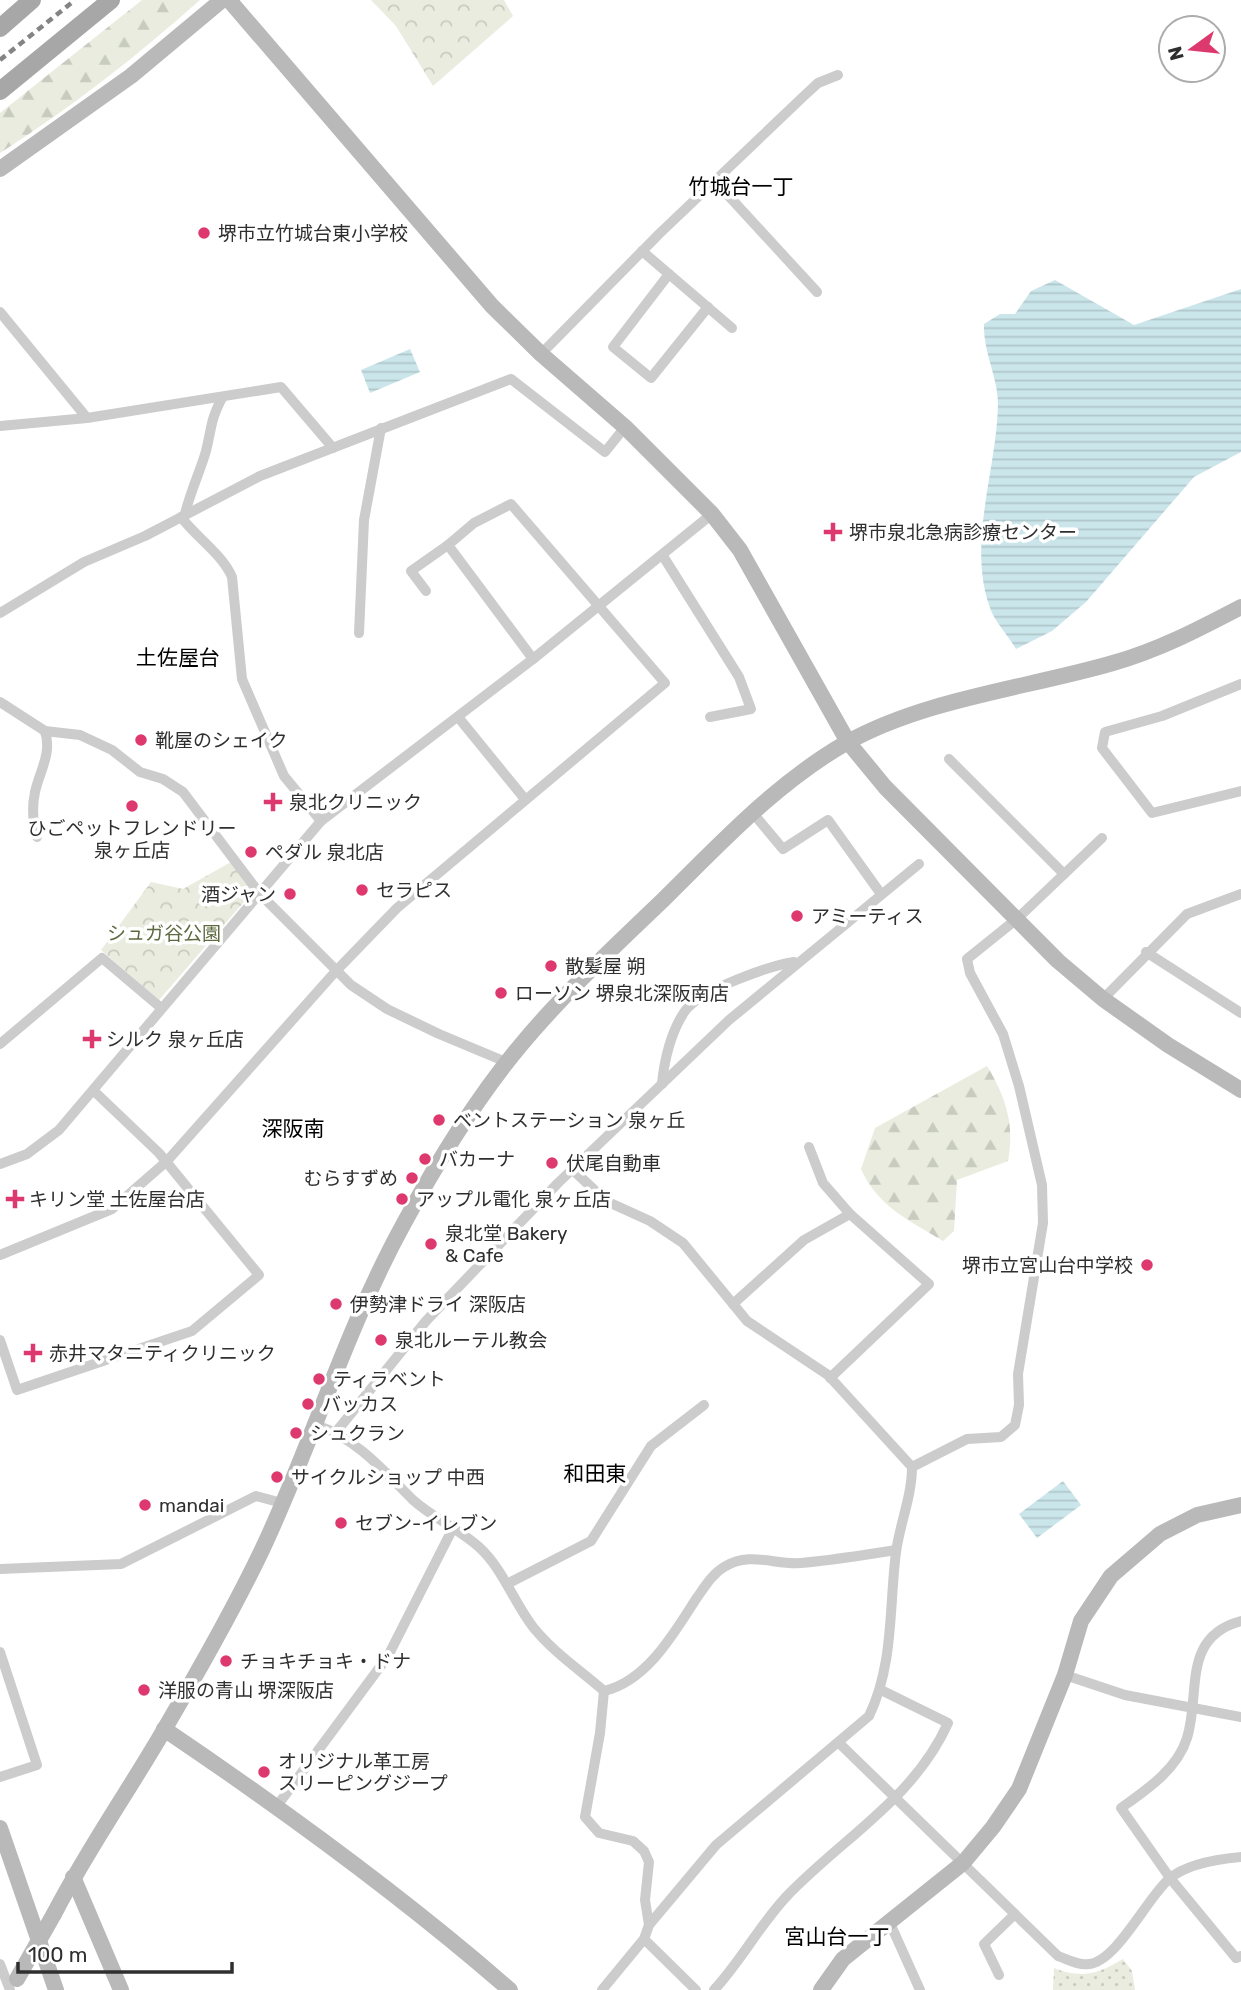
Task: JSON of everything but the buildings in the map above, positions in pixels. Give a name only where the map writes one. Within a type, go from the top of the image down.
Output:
[{"type":"main road","points":[[0,28],[32,0]]},
{"type":"main road","points":[[0,91],[110,0]]},
{"type":"street","points":[[0,169],[131,76],[222,0]]},
{"type":"street","points":[[229,0],[483,296],[541,354],[625,427],[712,514],[740,550],[848,742],[885,787],[1058,961],[1103,999],[1168,1045],[1241,1090]]},
{"type":"street","points":[[541,354],[642,251],[818,83],[838,75]]},
{"type":"street","points":[[715,181],[817,292]]},
{"type":"street","points":[[642,251],[732,328]]},
{"type":"street","points":[[669,274],[613,347],[651,378],[708,307]]},
{"type":"street","points":[[0,312],[87,418]]},
{"type":"street","points":[[0,613],[84,562],[260,476],[512,379],[605,452],[625,427]]},
{"type":"street","points":[[0,426],[87,418],[281,387],[333,448]]},
{"type":"street","points":[[222,398],[209,421],[206,450],[192,483],[183,515],[195,536],[227,566],[232,578],[242,679],[284,776],[321,821]]},
{"type":"street","points":[[359,633],[364,520],[381,428]]},
{"type":"street","points":[[0,1255],[112,1209],[167,1161],[335,972],[397,908],[524,798],[665,683],[512,504],[474,523],[411,571],[426,591]]},
{"type":"street","points":[[0,1164],[27,1154],[59,1130],[95,1092],[160,1007],[321,821],[533,659],[712,514]]},
{"type":"street","points":[[448,545],[533,659]]},
{"type":"street","points":[[663,556],[739,677],[751,709],[710,717]]},
{"type":"street","points":[[0,1964],[13,1986],[73,1877],[164,1729],[261,1552],[362,1311],[402,1227],[506,1062],[576,984],[752,812],[796,775],[848,742],[878,727],[921,713],[1155,650],[1241,607]]},
{"type":"street","points":[[1241,684],[1162,716],[1105,732],[1102,748],[1152,813],[1241,791]]},
{"type":"street","points":[[0,702],[45,731],[80,735],[112,750],[140,772],[163,779],[183,793],[260,894],[335,972],[387,1009],[506,1062]]},
{"type":"street","points":[[458,717],[524,798]]},
{"type":"street","points":[[37,837],[34,824],[35,792],[45,766],[48,741],[45,731]]},
{"type":"street","points":[[949,759],[1064,874]]},
{"type":"street","points":[[752,812],[783,849],[828,820],[881,894]]},
{"type":"street","points":[[912,1467],[967,1439],[1001,1437],[1015,1424],[1018,1374],[1044,1223],[1042,1185],[1019,1086],[1003,1034],[970,973],[967,959],[1018,919],[1102,838]]},
{"type":"street","points":[[336,1432],[426,1321],[572,1169],[729,1020],[797,961],[919,864]]},
{"type":"street","points":[[1103,999],[1146,952],[1187,914],[1239,897]]},
{"type":"street","points":[[1146,952],[1241,1013]]},
{"type":"street","points":[[0,1044],[102,958],[160,1007]]},
{"type":"street","points":[[662,1084],[664,1066],[676,1029],[685,1011],[695,1001],[774,965],[797,961]]},
{"type":"street","points":[[0,1340],[17,1390],[192,1331],[259,1275],[167,1161],[95,1092]]},
{"type":"street","points":[[809,1147],[823,1183],[850,1214],[929,1284],[830,1378]]},
{"type":"street","points":[[572,1169],[606,1201],[650,1221],[683,1243],[747,1321],[830,1378],[912,1467],[908,1501],[897,1550],[888,1648],[881,1690],[869,1716],[716,1845],[649,1925],[644,1939],[602,1990]]},
{"type":"street","points":[[733,1304],[804,1240],[850,1214]]},
{"type":"street","points":[[507,1584],[590,1541],[651,1446],[704,1405]]},
{"type":"street","points":[[316,1425],[336,1432],[362,1451],[418,1504],[478,1546],[496,1566],[532,1626],[555,1651],[604,1691],[615,1689],[643,1669],[663,1648],[707,1583],[721,1569],[737,1560],[754,1558],[797,1563],[897,1550]]},
{"type":"street","points":[[0,1569],[121,1564],[256,1496],[282,1503]]},
{"type":"street","points":[[821,1990],[843,1958],[963,1863],[1019,1789],[1065,1675],[1081,1621],[1111,1576],[1160,1534],[1197,1515],[1241,1505]]},
{"type":"street","points":[[277,1805],[388,1656],[453,1528]]},
{"type":"street","points":[[1241,1621],[1228,1624],[1207,1639],[1195,1675],[1187,1738],[1174,1762],[1154,1784],[1121,1808],[1170,1878],[1236,1958],[1241,1956]]},
{"type":"street","points":[[0,1652],[37,1765],[0,1777]]},
{"type":"street","points":[[1065,1675],[1125,1695],[1241,1717]]},
{"type":"street","points":[[714,1990],[735,1968],[784,1899],[896,1797],[934,1755],[948,1723],[881,1690]]},
{"type":"street","points":[[604,1691],[585,1817],[599,1833],[633,1841],[644,1851],[649,1863],[645,1900],[649,1925]]},
{"type":"street","points":[[164,1729],[277,1805],[464,1950],[510,1990]]},
{"type":"street","points":[[839,1743],[1058,1956],[1089,1964],[1107,1957],[1170,1878],[1204,1863],[1241,1857]]},
{"type":"street","points":[[0,1828],[56,1990]]},
{"type":"street","points":[[73,1877],[121,1990]]},
{"type":"street","points":[[999,1975],[984,1944],[1015,1914]]},
{"type":"street","points":[[889,1921],[920,1990]]},
{"type":"street","points":[[644,1939],[696,1990]]},
{"type":"green space","points":[[142,0],[200,0],[103,80],[0,153],[0,113]]},
{"type":"green space","points":[[371,0],[504,0],[513,16],[433,86],[396,26]]},
{"type":"green space","name":"シュガ谷公園","points":[[231,862],[250,886],[249,896],[159,1000],[101,950],[151,882],[183,889]]},
{"type":"green space","points":[[987,1066],[1007,1112],[1010,1136],[1008,1161],[957,1180],[954,1231],[943,1241],[885,1203],[861,1169],[875,1128]]},
{"type":"green space","points":[[1123,1959],[1132,1971],[1135,1990],[1053,1990],[1054,1968],[1073,1973],[1090,1973]]},
{"type":"water","points":[[1055,280],[1134,325],[1241,289],[1241,452],[1194,477],[1086,602],[1052,631],[1016,649],[992,613],[984,588],[981,562],[984,509],[998,404],[984,324],[1000,314],[1015,314],[1031,291]]},
{"type":"water","points":[[410,349],[420,372],[370,393],[361,370]]},
{"type":"water","points":[[1063,1481],[1081,1505],[1037,1538],[1019,1514]]},
{"type":"railway","points":[[0,60],[75,0]]},
{"type":"place","name":"堺市立竹城台東小学校","points":[[204,233]]},
{"type":"place","name":"堺市泉北急病診療センター","points":[[833,532]]},
{"type":"place","name":"靴屋のシェイク","points":[[141,740]]},
{"type":"place","name":"泉北クリニック","points":[[273,802]]},
{"type":"place","name":"ひごペットフレンドリー 泉ヶ丘店","points":[[132,806]]},
{"type":"place","name":"ペダル 泉北店","points":[[251,852]]},
{"type":"place","name":"セラピス","points":[[362,890]]},
{"type":"place","name":"酒ジャン","points":[[290,894]]},
{"type":"place","name":"アミーティス","points":[[797,916]]},
{"type":"place","name":"散髪屋 朔","points":[[551,966]]},
{"type":"place","name":"ローソン 堺泉北深阪南店","points":[[501,993]]},
{"type":"place","name":"シルク 泉ヶ丘店","points":[[92,1039]]},
{"type":"place","name":"ベントステーション 泉ヶ丘","points":[[439,1120]]},
{"type":"place","name":"バカーナ","points":[[425,1159]]},
{"type":"place","name":"伏尾自動車","points":[[552,1163]]},
{"type":"place","name":"むらすずめ","points":[[412,1178]]},
{"type":"place","name":"キリン堂 土佐屋台店","points":[[15,1199]]},
{"type":"place","name":"アップル電化 泉ヶ丘店","points":[[402,1199]]},
{"type":"place","name":"泉北堂 Bakery & Cafe","points":[[431,1244]]},
{"type":"place","name":"堺市立宮山台中学校","points":[[1147,1265]]},
{"type":"place","name":"伊勢津ドライ 深阪店","points":[[336,1304]]},
{"type":"place","name":"泉北ルーテル教会","points":[[381,1340]]},
{"type":"place","name":"赤井マタニティクリニック","points":[[33,1353]]},
{"type":"place","name":"ティラベント","points":[[319,1379]]},
{"type":"place","name":"バッカス","points":[[308,1404]]},
{"type":"place","name":"シュクラン","points":[[296,1433]]},
{"type":"place","name":"サイクルショップ 中西","points":[[277,1477]]},
{"type":"place","name":"mandai","points":[[145,1505]]},
{"type":"place","name":"セブン-イレブン","points":[[341,1523]]},
{"type":"place","name":"チョキチョキ・ドナ","points":[[226,1661]]},
{"type":"place","name":"洋服の青山 堺深阪店","points":[[144,1690]]},
{"type":"place","name":"オリジナル革工房 スリーピングジープ","points":[[264,1772]]},
{"type":"district","name":"竹城台一丁","points":[[741,186]]},
{"type":"district","name":"土佐屋台","points":[[178,657]]},
{"type":"district","name":"深阪南","points":[[293,1128]]},
{"type":"district","name":"和田東","points":[[595,1473]]},
{"type":"district","name":"宮山台一丁","points":[[837,1936]]}]
